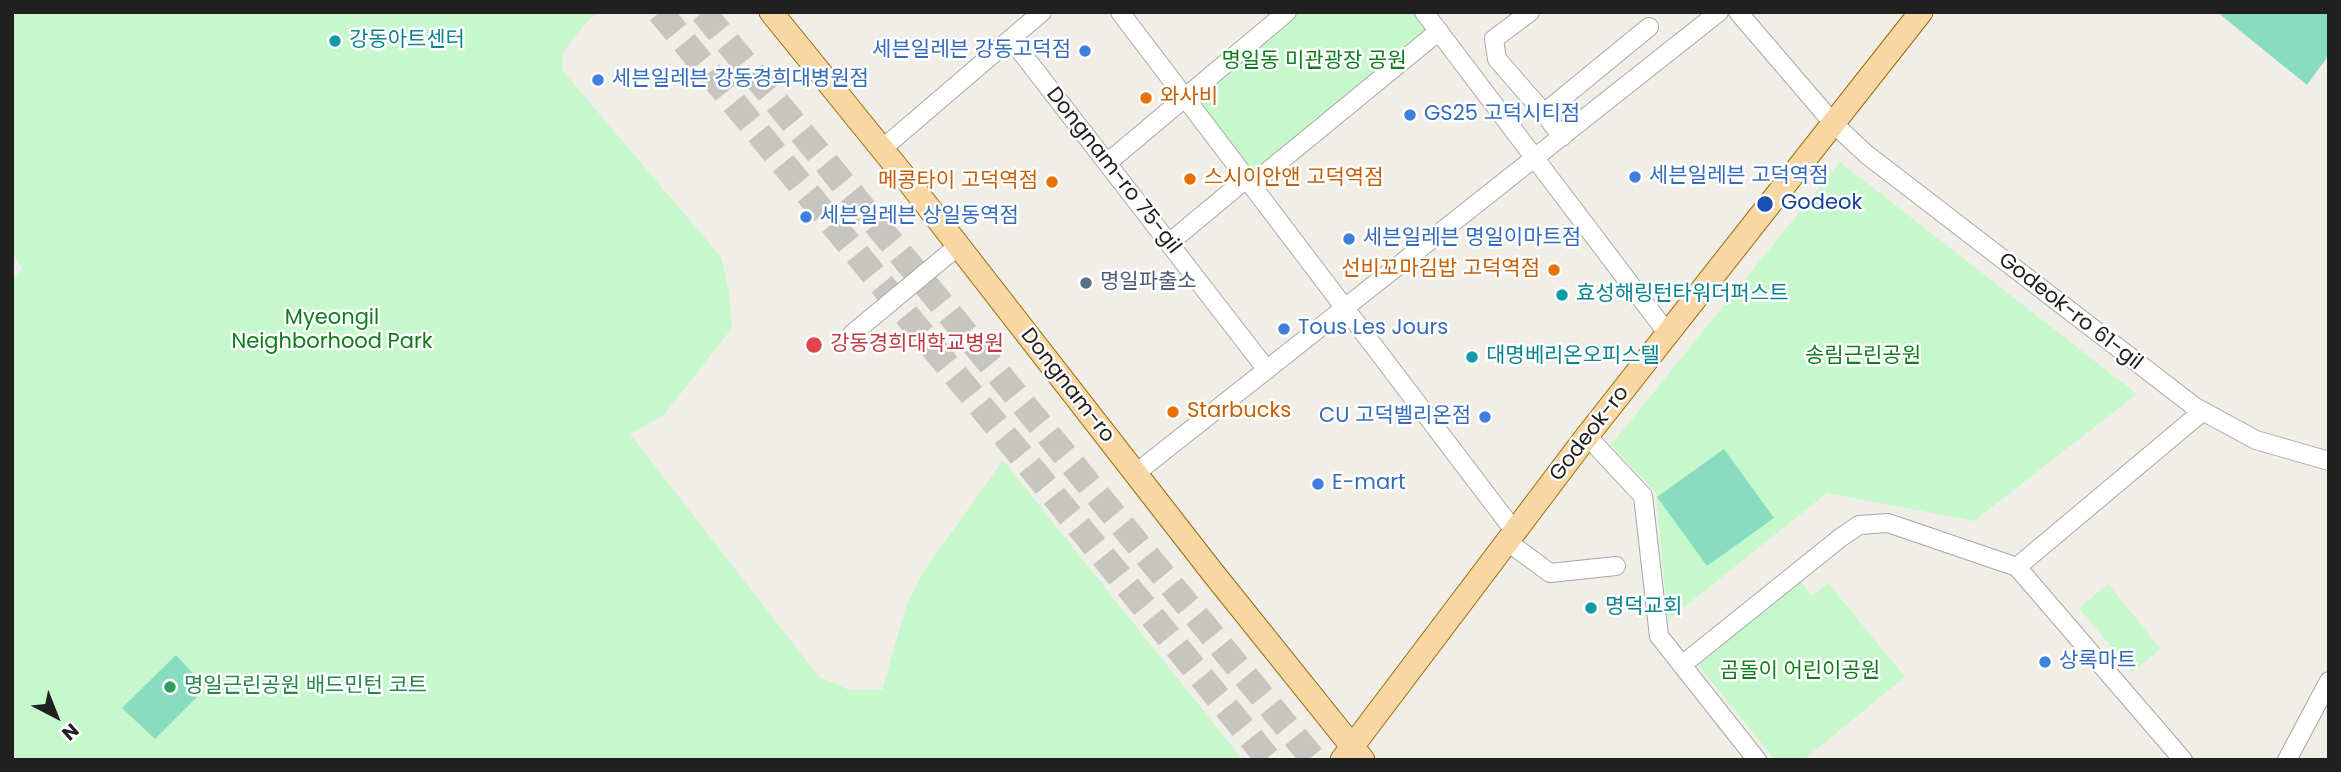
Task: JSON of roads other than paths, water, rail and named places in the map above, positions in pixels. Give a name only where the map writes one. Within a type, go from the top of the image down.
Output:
[{"type":"main road","name":"Dongnam-ro","points":[[771,12],[1136,473],[1352,755]]},
{"type":"main road","name":"Godeok-ro","points":[[1352,755],[1587,436],[1922,12]]},
{"type":"street","points":[[882,149],[1042,12]]},
{"type":"street","points":[[1119,12],[1345,309],[1511,537],[1550,573],[1616,566]]},
{"type":"street","points":[[1107,163],[1287,12]]},
{"type":"street","points":[[1424,12],[1668,334]]},
{"type":"street","points":[[1530,12],[1494,39],[1497,59],[1562,137]]},
{"type":"street","points":[[1136,473],[1719,12]]},
{"type":"street","name":"Godeok-ro 61-gil","points":[[1738,12],[1833,123],[1866,154],[2023,277],[2203,411],[2256,440],[2329,461]]},
{"type":"street","points":[[1544,113],[1649,27]]},
{"type":"street","points":[[1169,243],[1439,32]]},
{"type":"street","name":"Dongnam-ro 75-gil","points":[[1011,39],[1267,370]]},
{"type":"street","points":[[852,334],[958,246]]},
{"type":"street","points":[[2017,567],[2203,411]]},
{"type":"street","points":[[1587,436],[1643,496],[1659,636],[1757,760]]},
{"type":"street","points":[[1682,664],[1840,538],[1859,525],[1888,523],[2017,567],[2183,760]]},
{"type":"street","points":[[2287,760],[2329,681]]},
{"type":"tunnel","points":[[660,12],[1269,760]]},
{"type":"tunnel","points":[[703,12],[1314,760]]},
{"type":"place","name":"강동아트센터","points":[[335,41]]},
{"type":"place","name":"세븐일레븐 강동고덕점","points":[[1085,51]]},
{"type":"place","name":"세븐일레븐 강동경희대병원점","points":[[598,80]]},
{"type":"place","name":"와사비","points":[[1146,98]]},
{"type":"place","name":"GS25 고덕시티점","points":[[1410,115]]},
{"type":"place","name":"세븐일레븐 고덕역점","points":[[1635,177]]},
{"type":"place","name":"스시이안앤 고덕역점","points":[[1190,179]]},
{"type":"place","name":"메콩타이 고덕역점","points":[[1052,182]]},
{"type":"place","name":"Godeok","points":[[1765,204]]},
{"type":"place","name":"세븐일레븐 상일동역점","points":[[806,217]]},
{"type":"place","name":"세븐일레븐 명일이마트점","points":[[1349,239]]},
{"type":"place","name":"선비꼬마김밥 고덕역점","points":[[1554,270]]},
{"type":"place","name":"명일파출소","points":[[1086,283]]},
{"type":"place","name":"효성해링턴타워더퍼스트","points":[[1562,295]]},
{"type":"place","name":"Tous Les Jours","points":[[1284,329]]},
{"type":"place","name":"강동경희대학교병원","points":[[814,345]]},
{"type":"place","name":"대명베리온오피스텔","points":[[1472,357]]},
{"type":"place","name":"Starbucks","points":[[1173,412]]},
{"type":"place","name":"CU 고덕벨리온점","points":[[1485,417]]},
{"type":"place","name":"E-mart","points":[[1318,484]]},
{"type":"place","name":"명덕교회","points":[[1591,608]]},
{"type":"place","name":"상록마트","points":[[2045,662]]},
{"type":"place","name":"명일근린공원 배드민턴 코트","points":[[170,687]]},
{"type":"park label","name":"명일동 미관광장 공원","points":[[1314,62]]},
{"type":"park label","name":"Myeongil Neighborhood Park","points":[[332,331]]},
{"type":"park label","name":"송림근린공원","points":[[1863,357]]},
{"type":"park label","name":"곰돌이 어린이공원","points":[[1800,672]]}]
